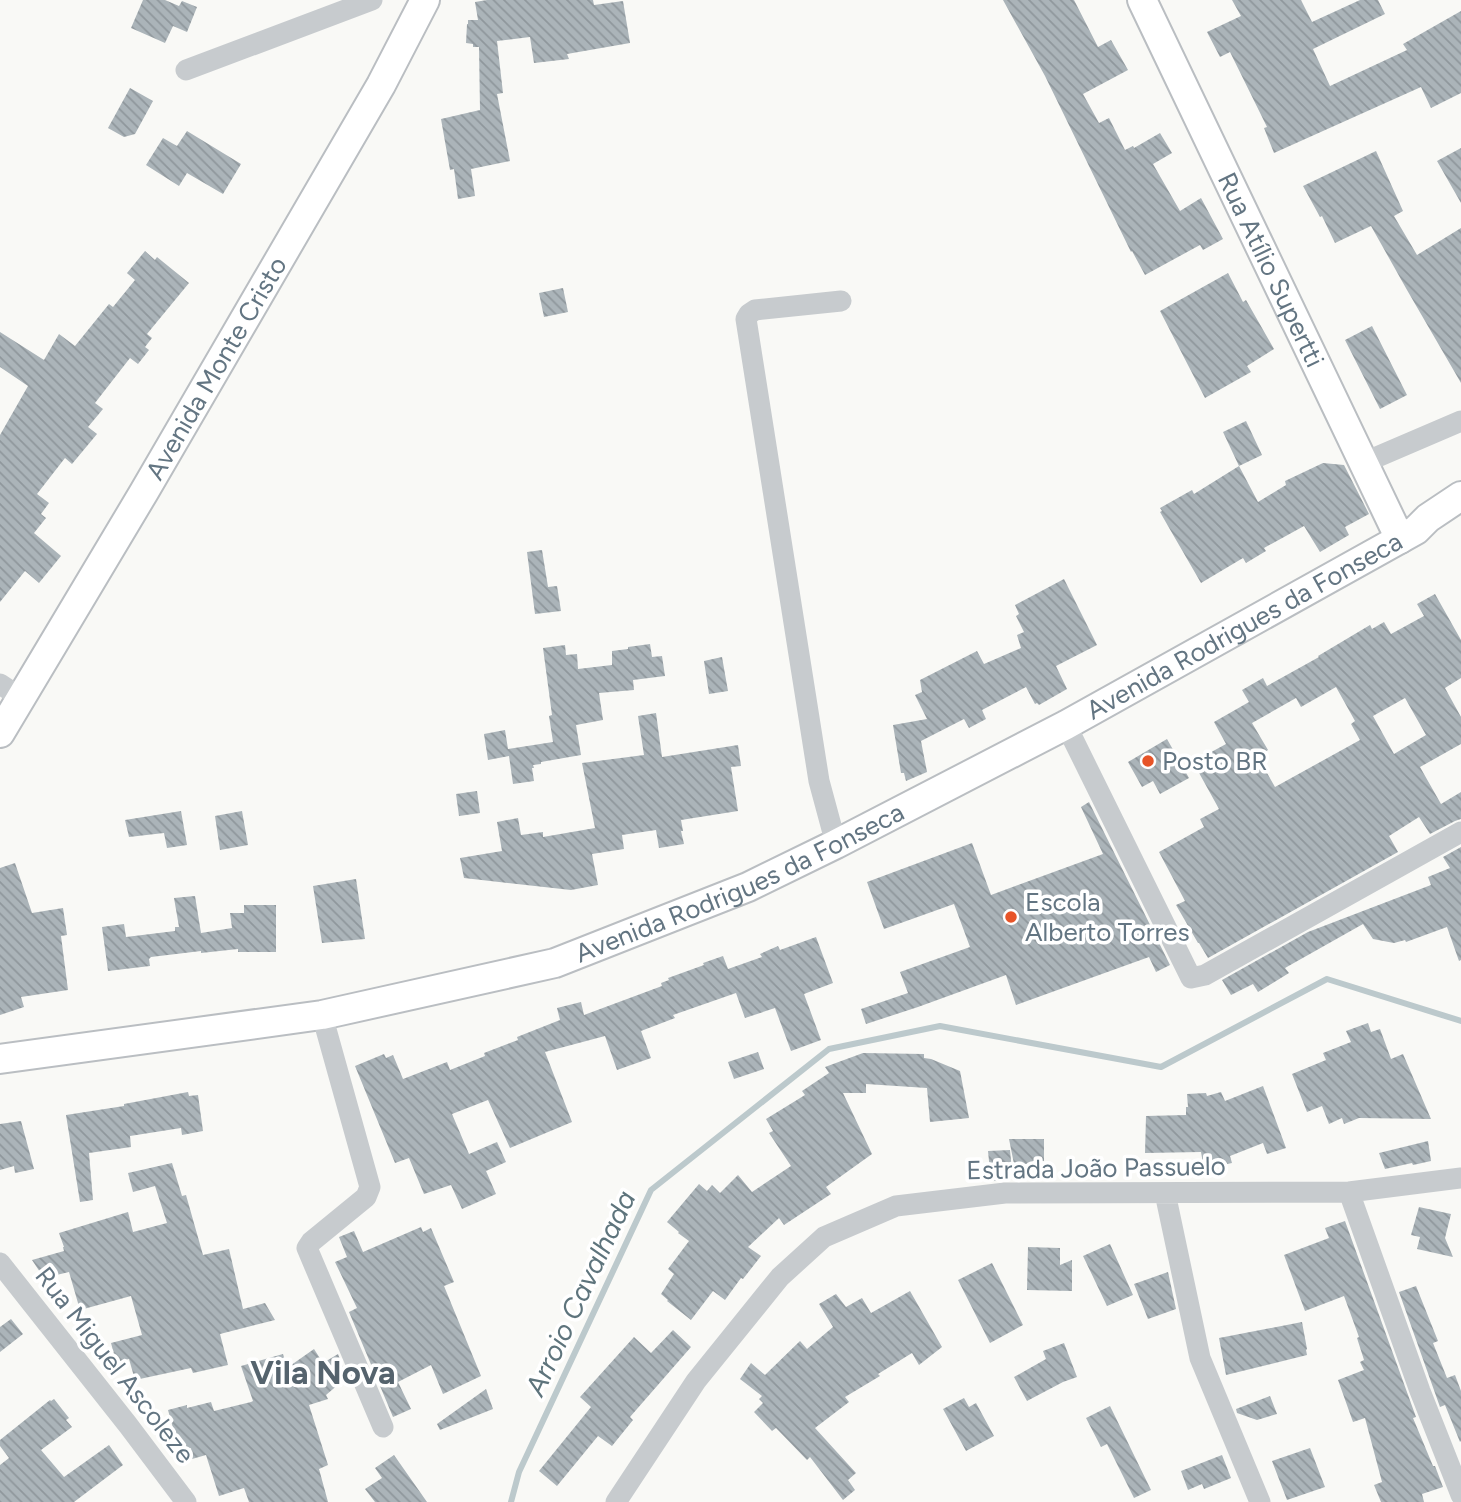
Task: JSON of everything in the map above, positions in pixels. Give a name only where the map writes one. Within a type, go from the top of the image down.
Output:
[{"type":"main road","name":"Avenida Monte Cristo","points":[[0,733],[10,691],[158,468],[381,85],[425,0]]},
{"type":"main road","name":"Rua Atílio Supertti","points":[[1142,0],[1363,463],[1408,534]]},
{"type":"main road","points":[[1408,534],[1461,496]]},
{"type":"main road","points":[[1408,534],[1461,516]]},
{"type":"main road","name":"Avenida Rodrigues da Fonseca","points":[[0,1059],[322,1015],[555,963],[748,887],[836,844],[1066,725],[1408,534]]},
{"type":"street","points":[[186,69],[372,0]]},
{"type":"street","points":[[836,844],[819,781],[746,319],[748,314],[755,310],[841,301]]},
{"type":"street","points":[[1363,463],[1461,421]]},
{"type":"street","points":[[1066,725],[1191,978],[1205,975],[1461,832]]},
{"type":"street","points":[[322,1015],[370,1187],[366,1196],[307,1248],[383,1427]]},
{"type":"street","name":"Estrada João Passuelo","points":[[616,1502],[696,1381],[780,1277],[824,1237],[896,1206],[1005,1193],[1349,1192],[1461,1178]]},
{"type":"street","points":[[1349,1192],[1420,1391],[1461,1495]]},
{"type":"street","points":[[1166,1193],[1200,1358],[1260,1502]]},
{"type":"street","name":"Rua Miguel Ascoleze","points":[[0,1263],[186,1502]]},
{"type":"building","points":[[143,0],[165,0],[179,6],[182,1],[197,7],[187,32],[173,26],[165,43],[131,28]]},
{"type":"building","points":[[593,0],[594,5],[623,1],[630,43],[567,54],[569,59],[534,63],[530,37],[497,41],[503,93],[497,94],[510,161],[471,169],[475,196],[458,199],[454,169],[450,170],[441,119],[480,110],[479,47],[466,43],[467,24],[468,20],[478,20],[475,2]]},
{"type":"building","points":[[1003,0],[1074,0],[1098,47],[1111,40],[1128,70],[1083,94],[1099,123],[1109,118],[1125,150],[1133,146],[1134,148],[1160,133],[1172,153],[1153,164],[1180,211],[1201,198],[1223,239],[1203,250],[1200,245],[1145,275],[1131,252],[1045,76]]},
{"type":"building","points":[[1232,0],[1301,0],[1312,22],[1360,0],[1378,0],[1385,14],[1313,49],[1330,86],[1407,50],[1403,44],[1461,11],[1461,93],[1431,108],[1421,87],[1274,153],[1264,128],[1267,127],[1230,52],[1220,57],[1207,32],[1241,16]]},
{"type":"building","points":[[130,88],[153,101],[135,134],[124,137],[108,128]]},
{"type":"building","points":[[187,131],[241,164],[223,194],[187,173],[179,186],[146,165],[163,138],[177,146]]},
{"type":"building","points":[[1461,148],[1461,203],[1437,161]]},
{"type":"building","points":[[1376,151],[1403,211],[1394,216],[1417,255],[1461,228],[1461,383],[1371,226],[1335,243],[1303,186]]},
{"type":"building","points":[[145,251],[155,260],[157,257],[189,283],[147,334],[152,338],[145,347],[149,350],[138,364],[130,358],[95,403],[103,409],[88,427],[97,434],[72,464],[65,458],[37,494],[49,503],[41,514],[46,518],[34,533],[61,556],[39,583],[25,571],[0,602],[0,435],[28,386],[0,367],[0,332],[44,360],[59,334],[75,346],[109,304],[113,307],[135,280],[127,273]]},
{"type":"building","points":[[1228,273],[1243,302],[1246,300],[1274,349],[1247,366],[1251,372],[1205,398],[1160,311]]},
{"type":"building","points":[[563,288],[568,312],[544,317],[539,293]]},
{"type":"building","points":[[1372,326],[1407,395],[1380,409],[1345,340]]},
{"type":"building","points":[[1246,421],[1262,455],[1239,466],[1223,432]]},
{"type":"building","points":[[1323,463],[1344,465],[1369,514],[1345,527],[1349,535],[1320,552],[1304,526],[1264,548],[1266,551],[1246,563],[1243,558],[1201,583],[1160,508],[1192,490],[1194,494],[1239,466],[1258,502],[1286,485],[1285,481]]},
{"type":"building","points":[[542,550],[548,587],[557,586],[561,611],[535,614],[527,552]]},
{"type":"building","points":[[1064,579],[1097,645],[1056,666],[1067,689],[1039,705],[1035,704],[1026,687],[982,710],[986,719],[969,728],[964,719],[921,741],[927,772],[906,781],[904,773],[901,773],[893,725],[927,719],[915,695],[922,692],[920,680],[977,651],[984,664],[1021,648],[1017,635],[1024,632],[1016,616],[1019,614],[1015,605]]},
{"type":"building","points":[[1435,594],[1461,640],[1461,678],[1445,688],[1461,717],[1461,744],[1420,767],[1441,804],[1461,792],[1461,819],[1430,834],[1419,817],[1389,836],[1398,852],[1208,958],[1176,905],[1185,901],[1159,852],[1204,827],[1200,819],[1219,809],[1193,762],[1226,744],[1214,722],[1249,702],[1242,690],[1263,678],[1267,686],[1370,625],[1372,629],[1384,622],[1391,634],[1424,616],[1417,604]],"holes":[[[1336,687],[1355,721],[1351,724],[1360,740],[1275,787],[1258,757],[1268,750],[1252,723],[1296,698],[1301,707]],[[1405,698],[1426,735],[1394,754],[1373,716]]]},
{"type":"building","points":[[650,644],[652,657],[662,656],[665,676],[633,680],[634,690],[599,693],[603,720],[576,725],[581,755],[533,765],[534,781],[513,784],[509,756],[488,760],[484,734],[505,730],[508,749],[553,742],[543,648],[565,645],[566,655],[577,654],[578,669],[612,665],[612,651]]},
{"type":"building","points":[[722,657],[728,691],[709,694],[704,661]]},
{"type":"building","points":[[656,713],[662,757],[738,745],[741,766],[731,767],[738,811],[681,820],[684,844],[659,848],[656,830],[622,835],[624,849],[592,854],[598,885],[571,890],[464,878],[460,858],[502,851],[497,822],[518,818],[521,835],[543,832],[543,837],[595,828],[582,763],[644,755],[638,716]]},
{"type":"building","points":[[1167,739],[1189,778],[1160,794],[1153,781],[1142,787],[1128,762]]},
{"type":"building","points":[[477,791],[480,813],[459,816],[456,794]]},
{"type":"building","name":"Escola Alberto Torres","points":[[1089,802],[1170,965],[1156,972],[1149,957],[1016,1005],[1006,975],[866,1024],[861,1009],[908,993],[900,972],[970,947],[954,904],[884,929],[867,882],[972,843],[991,895],[1103,854],[1081,807]]},
{"type":"building","points":[[181,811],[187,845],[167,848],[164,833],[129,837],[125,820]]},
{"type":"building","points":[[242,811],[248,845],[220,850],[215,816]]},
{"type":"building","points":[[1461,847],[1461,960],[1459,961],[1447,927],[1406,942],[1394,943],[1373,939],[1363,924],[1285,968],[1289,973],[1258,992],[1253,984],[1231,995],[1222,980],[1308,932],[1431,885],[1428,877],[1450,868],[1443,857]]},
{"type":"building","points":[[15,863],[32,913],[63,908],[67,935],[61,936],[68,990],[21,997],[24,1007],[0,1015],[0,868]]},
{"type":"building","points":[[356,879],[365,939],[322,943],[313,886]]},
{"type":"building","points":[[195,896],[201,933],[232,928],[230,913],[244,913],[244,905],[276,905],[276,952],[238,952],[238,949],[201,951],[151,957],[150,966],[108,971],[102,927],[124,924],[126,937],[175,931],[175,927],[179,927],[174,898]]},
{"type":"building","points":[[816,937],[833,983],[804,994],[821,1040],[791,1051],[775,1008],[745,1018],[736,993],[673,1015],[675,1018],[641,1031],[651,1058],[617,1070],[605,1036],[545,1052],[572,1122],[510,1148],[488,1100],[452,1114],[469,1154],[497,1142],[506,1162],[486,1171],[496,1194],[462,1209],[451,1185],[424,1194],[409,1158],[395,1163],[355,1066],[384,1054],[386,1058],[393,1055],[403,1079],[447,1062],[450,1070],[518,1040],[517,1037],[560,1020],[557,1008],[581,1002],[584,1015],[662,986],[661,983],[669,980],[668,978],[723,956],[728,969],[762,957],[760,954],[778,946],[780,950]]},
{"type":"building","points":[[1368,1023],[1371,1032],[1380,1029],[1391,1059],[1403,1054],[1431,1119],[1359,1118],[1344,1124],[1342,1118],[1329,1124],[1322,1106],[1307,1112],[1292,1074],[1326,1060],[1323,1053],[1351,1042],[1346,1031]]},
{"type":"building","points":[[758,1052],[764,1069],[734,1079],[728,1062]]},
{"type":"building","points":[[863,1053],[924,1054],[924,1058],[960,1071],[969,1118],[930,1122],[927,1088],[866,1084],[866,1093],[843,1093],[872,1154],[826,1187],[831,1194],[784,1225],[779,1218],[748,1247],[761,1256],[725,1300],[713,1291],[691,1320],[661,1294],[674,1274],[668,1269],[689,1241],[667,1222],[699,1184],[707,1191],[712,1185],[720,1193],[738,1175],[752,1192],[791,1166],[769,1133],[773,1131],[766,1119],[805,1095],[802,1091],[829,1073],[825,1067]]},
{"type":"building","points":[[1263,1086],[1286,1148],[1267,1154],[1263,1143],[1230,1156],[1232,1163],[1204,1169],[1201,1152],[1145,1153],[1146,1116],[1186,1115],[1187,1094],[1206,1093],[1207,1096],[1221,1092],[1225,1101]]},
{"type":"building","points":[[188,1092],[189,1096],[198,1095],[203,1131],[182,1135],[181,1128],[130,1136],[131,1147],[89,1153],[93,1200],[80,1202],[66,1115]]},
{"type":"building","points":[[21,1121],[34,1169],[15,1173],[14,1166],[0,1170],[0,1124]]},
{"type":"building","points":[[1009,1139],[1044,1139],[1044,1161],[1014,1164]]},
{"type":"building","points":[[1428,1141],[1431,1161],[1385,1169],[1379,1153]]},
{"type":"building","points":[[1010,1150],[1011,1180],[991,1181],[988,1151]]},
{"type":"building","points":[[172,1163],[182,1196],[186,1195],[203,1255],[229,1249],[243,1309],[265,1303],[275,1320],[220,1334],[228,1365],[193,1373],[191,1368],[135,1380],[129,1359],[116,1362],[111,1343],[142,1335],[131,1296],[80,1310],[69,1272],[44,1278],[32,1260],[64,1251],[59,1233],[128,1212],[133,1232],[167,1223],[155,1186],[133,1192],[128,1173]]},
{"type":"building","points":[[1419,1207],[1451,1214],[1445,1238],[1453,1257],[1417,1249],[1420,1237],[1411,1235]]},
{"type":"building","points":[[1345,1221],[1416,1417],[1413,1418],[1443,1487],[1422,1494],[1424,1502],[1381,1502],[1374,1485],[1382,1482],[1365,1418],[1353,1422],[1338,1380],[1364,1370],[1360,1362],[1364,1360],[1357,1338],[1359,1337],[1344,1296],[1305,1311],[1284,1255],[1329,1238],[1325,1228]]},
{"type":"building","points":[[421,1227],[423,1232],[431,1228],[454,1282],[444,1286],[481,1376],[443,1394],[431,1365],[398,1382],[411,1409],[393,1417],[349,1312],[357,1308],[335,1262],[347,1257],[339,1237],[354,1231],[363,1252]]},
{"type":"building","points":[[1110,1244],[1133,1295],[1107,1306],[1083,1256]]},
{"type":"building","points":[[1028,1247],[1060,1248],[1060,1265],[1072,1260],[1072,1291],[1027,1290]]},
{"type":"building","points":[[992,1263],[1023,1325],[990,1343],[958,1280]]},
{"type":"building","points":[[1168,1272],[1176,1309],[1148,1319],[1134,1284]]},
{"type":"building","points":[[1416,1286],[1438,1341],[1433,1343],[1447,1378],[1455,1375],[1461,1391],[1460,1442],[1445,1405],[1440,1407],[1399,1292]]},
{"type":"building","points":[[910,1291],[942,1347],[919,1365],[912,1353],[878,1374],[880,1376],[845,1397],[849,1402],[815,1428],[856,1473],[848,1480],[855,1490],[843,1500],[810,1457],[807,1460],[776,1428],[772,1431],[754,1412],[763,1403],[759,1399],[762,1396],[740,1379],[751,1363],[765,1375],[800,1341],[807,1349],[833,1327],[819,1304],[836,1294],[846,1307],[862,1298],[871,1313]]},
{"type":"building","points":[[11,1319],[23,1334],[0,1352],[0,1327]]},
{"type":"building","points":[[1302,1322],[1307,1355],[1226,1375],[1219,1338]]},
{"type":"building","points":[[673,1330],[691,1347],[630,1417],[633,1420],[612,1446],[598,1436],[557,1486],[539,1471],[591,1407],[580,1397],[634,1337],[651,1353]]},
{"type":"building","points":[[1064,1343],[1077,1377],[1027,1401],[1014,1377],[1046,1359],[1043,1351]]},
{"type":"building","points":[[314,1349],[323,1363],[338,1354],[347,1377],[326,1395],[328,1399],[309,1405],[328,1465],[319,1469],[328,1502],[249,1502],[244,1488],[219,1496],[206,1455],[192,1459],[191,1448],[183,1450],[180,1438],[176,1439],[168,1410],[211,1402],[214,1411],[251,1402],[253,1401],[241,1366],[283,1354],[287,1368]]},
{"type":"building","points":[[486,1389],[493,1409],[440,1430],[437,1424]]},
{"type":"building","points":[[1270,1396],[1277,1414],[1257,1420],[1237,1413],[1236,1409]]},
{"type":"building","points":[[964,1398],[969,1407],[976,1403],[994,1436],[966,1451],[943,1409]]},
{"type":"building","points":[[54,1399],[69,1418],[66,1420],[72,1427],[41,1450],[64,1477],[109,1445],[123,1465],[74,1502],[0,1502],[0,1465],[9,1458],[0,1446],[0,1440]]},
{"type":"building","points":[[1110,1406],[1151,1490],[1134,1498],[1107,1444],[1101,1447],[1086,1418]]},
{"type":"building","points":[[1310,1448],[1325,1487],[1287,1500],[1272,1461]]},
{"type":"building","points":[[394,1455],[427,1502],[375,1502],[365,1489],[382,1478],[375,1468]]},
{"type":"building","points":[[1222,1455],[1231,1478],[1204,1489],[1202,1484],[1188,1490],[1181,1471]]},
{"type":"waterway","name":"Arroio Cavalhada","points":[[511,1502],[519,1472],[651,1190],[829,1049],[940,1026],[1161,1067],[1327,979],[1461,1021]]},
{"type":"place","name":"Posto BR","points":[[1148,761]]},
{"type":"place","name":"Escola Alberto Torres","points":[[1011,917]]},
{"type":"district","name":"Vila Nova","points":[[323,1372]]}]
